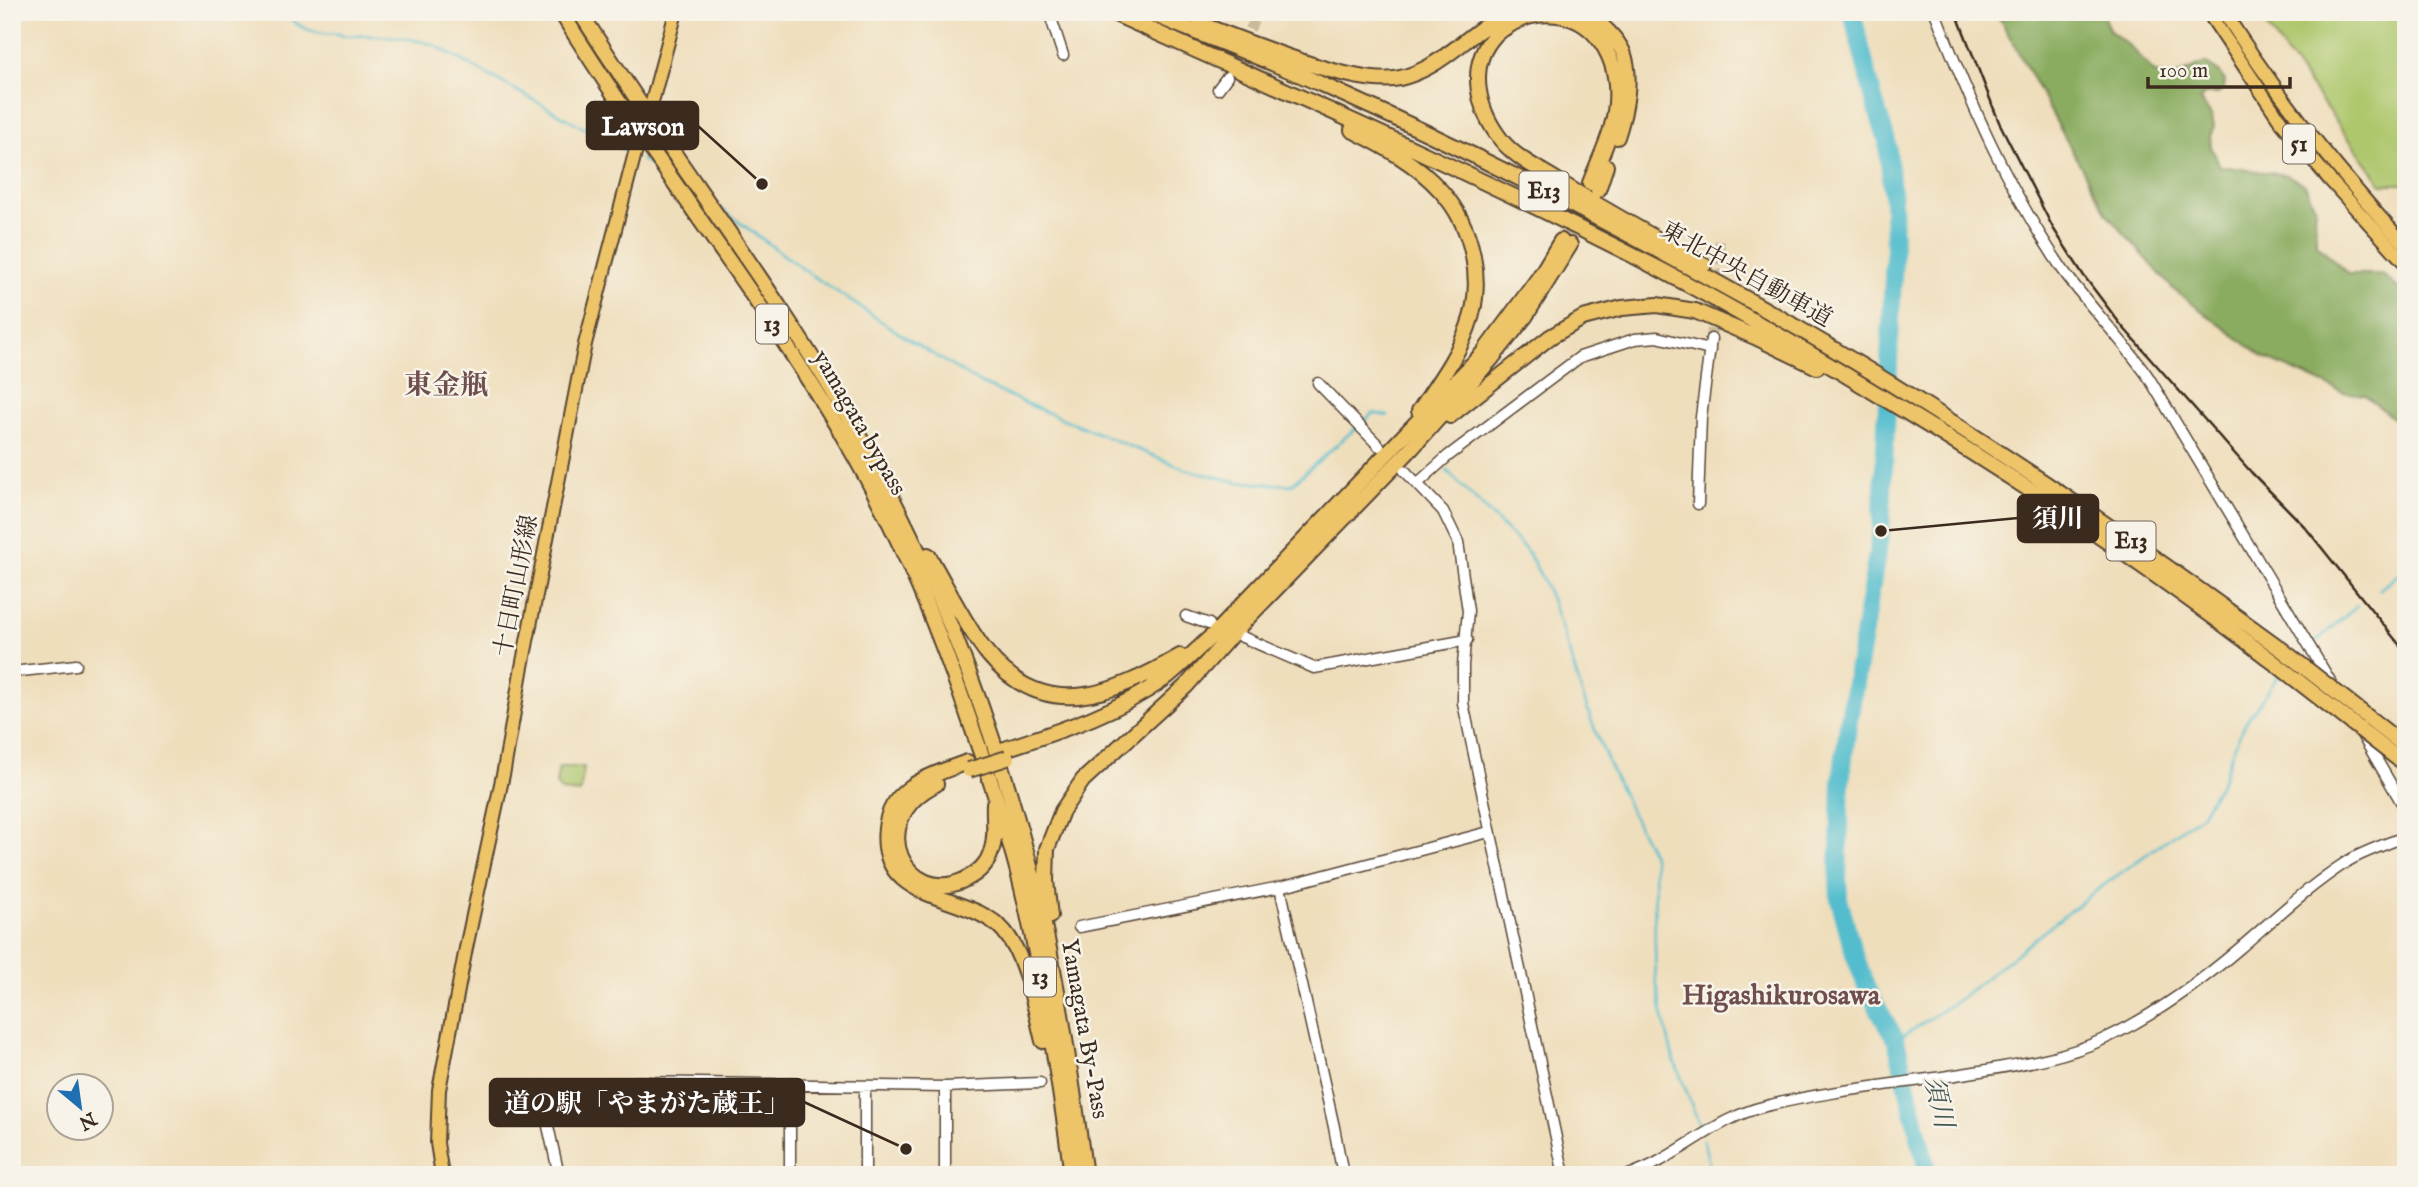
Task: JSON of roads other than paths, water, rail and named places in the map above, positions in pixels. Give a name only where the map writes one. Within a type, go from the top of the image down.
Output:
[{"type":"highway","name":"yamagata bypass","points":[[561,12],[640,134],[796,359],[854,456],[895,532],[924,596],[948,656],[995,793]]},
{"type":"highway","name":"yamagata bypass","points":[[580,12],[648,117],[751,266],[846,415],[874,464],[950,621],[1003,771],[1034,884],[1070,1069]]},
{"type":"highway","name":"東北中央自動車道","points":[[1110,12],[1458,168],[1663,271],[1757,330]]},
{"type":"highway","points":[[1110,12],[1165,44],[1318,112],[1379,145],[1419,170],[1452,206],[1467,236],[1476,270],[1471,316],[1465,335],[1450,363],[1400,438]]},
{"type":"highway","name":"東北中央自動車道","points":[[1148,12],[1320,84],[1427,133],[1763,303],[1974,446]]},
{"type":"highway","points":[[1166,12],[1335,72],[1362,78],[1398,79],[1429,67],[1487,22],[1509,12]]},
{"type":"highway","points":[[1586,12],[1606,28],[1623,52],[1628,82],[1623,120],[1594,186],[1612,127],[1616,78],[1609,53],[1593,32],[1570,17],[1546,13],[1521,18],[1496,34],[1480,61],[1478,89],[1486,117],[1503,142],[1522,158],[1763,303]]},
{"type":"highway","points":[[1005,754],[1092,720],[1164,678],[1484,352],[1566,243],[1525,317],[1493,357],[1237,635],[1186,686],[1083,780],[1062,811],[1047,849],[1046,881],[1071,1033],[1070,1069]]},
{"type":"highway","points":[[1411,449],[1550,337],[1583,318],[1622,308],[1657,305],[1695,311],[1757,330]]},
{"type":"highway","name":"E13","points":[[1757,330],[1928,425],[1974,446],[2075,519],[2406,747]]},
{"type":"highway","points":[[874,464],[985,650],[999,667],[1023,686],[1046,694],[1073,697],[1106,691],[1149,673],[1210,630]]},
{"type":"highway","points":[[1066,1134],[1024,967],[1004,931],[989,919],[927,895],[907,882],[894,867],[887,852],[886,824],[890,811],[898,797],[910,786],[1092,728],[1114,717],[1180,677],[1237,635]]},
{"type":"highway","name":"E13","points":[[2276,655],[2406,765]]},
{"type":"highway","points":[[968,766],[919,793],[907,806],[898,822],[896,847],[906,867],[921,879],[937,885],[957,884],[976,874],[986,862],[995,838],[995,793]]},
{"type":"highway","name":"Yamagata By-Pass","points":[[995,793],[1022,888],[1035,951],[1072,1175]]},
{"type":"highway","name":"Yamagata By-Pass","points":[[1070,1069],[1085,1175]]},
{"type":"main road","name":"十日町山形線","points":[[442,1175],[436,1143],[439,1090],[504,770],[585,344],[640,134],[648,117],[676,12]]},
{"type":"main road","name":"51","points":[[2208,12],[2282,123],[2406,264]]},
{"type":"main road","name":"51","points":[[2224,12],[2268,79],[2307,131],[2406,246]]},
{"type":"street","points":[[1049,12],[1063,55]]},
{"type":"street","points":[[1935,12],[1979,122],[2044,240],[2064,271],[2149,378],[2406,810]]},
{"type":"street","points":[[1218,89],[1227,77]]},
{"type":"street","points":[[1418,484],[1448,456],[1580,357],[1635,339],[1657,337],[1710,350]]},
{"type":"street","points":[[1698,504],[1701,416],[1711,339]]},
{"type":"street","points":[[1318,383],[1379,446]]},
{"type":"street","points":[[1404,470],[1443,511],[1458,542],[1468,611],[1462,665],[1463,703],[1564,1175]]},
{"type":"street","points":[[1186,616],[1210,630]]},
{"type":"street","points":[[1237,635],[1314,668],[1466,640]]},
{"type":"street","points":[[12,672],[76,665]]},
{"type":"street","points":[[1079,928],[1280,887],[1489,832]]},
{"type":"street","points":[[1629,1175],[1658,1162],[1696,1136],[1738,1115],[1762,1107],[2005,1067],[2068,1052],[2101,1040],[2138,1022],[2193,986],[2317,882],[2350,860],[2406,836]]},
{"type":"street","points":[[1280,887],[1343,1175]]},
{"type":"street","points":[[559,1175],[544,1104],[604,1095],[637,1082],[790,1083],[865,1087],[1040,1083]]},
{"type":"street","points":[[790,1083],[790,1175]]},
{"type":"street","points":[[865,1087],[865,1175]]},
{"type":"street","points":[[945,1087],[945,1175]]},
{"type":"waterway","points":[[286,12],[296,23],[317,32],[343,36],[399,37],[434,45],[626,151]]},
{"type":"waterway","name":"須川","points":[[1852,12],[1887,141],[1893,201],[1894,257],[1881,531],[1841,782],[1839,899],[1854,954],[1868,991],[1896,1040],[1928,1175]]},
{"type":"waterway","points":[[641,160],[653,166]]},
{"type":"waterway","points":[[720,208],[807,272],[980,383],[1188,470],[1238,482],[1291,485],[1357,427]]},
{"type":"waterway","points":[[1362,423],[1373,413],[1388,416]]},
{"type":"waterway","points":[[1447,471],[1526,550],[1536,567],[1553,605],[1600,743],[1652,853],[1656,980],[1672,1054],[1702,1132]]},
{"type":"waterway","points":[[2379,590],[2406,568]]},
{"type":"waterway","points":[[2312,645],[2357,606]]},
{"type":"waterway","points":[[1896,1040],[1958,1000],[2086,898],[2201,815],[2224,777],[2234,746],[2248,718],[2281,673]]},
{"type":"waterway","points":[[1703,1139],[1712,1175]]},
{"type":"tunnel","points":[[1230,70],[1256,17]]},
{"type":"tunnel","points":[[1561,241],[1582,198]]},
{"type":"tunnel","points":[[1711,339],[1720,241]]},
{"type":"railway","points":[[1956,12],[1999,122],[2053,228],[2084,276],[2121,325],[2251,472],[2305,527],[2406,653]]},
{"type":"place","name":"Lawson","points":[[762,184]]},
{"type":"place","name":"須川","points":[[1881,531]]},
{"type":"place","name":"道の駅「やまがた蔵王」","points":[[906,1149]]},
{"type":"district","name":"東金瓶","points":[[446,386]]},
{"type":"district","name":"Higashikurosawa","points":[[1781,996]]}]
